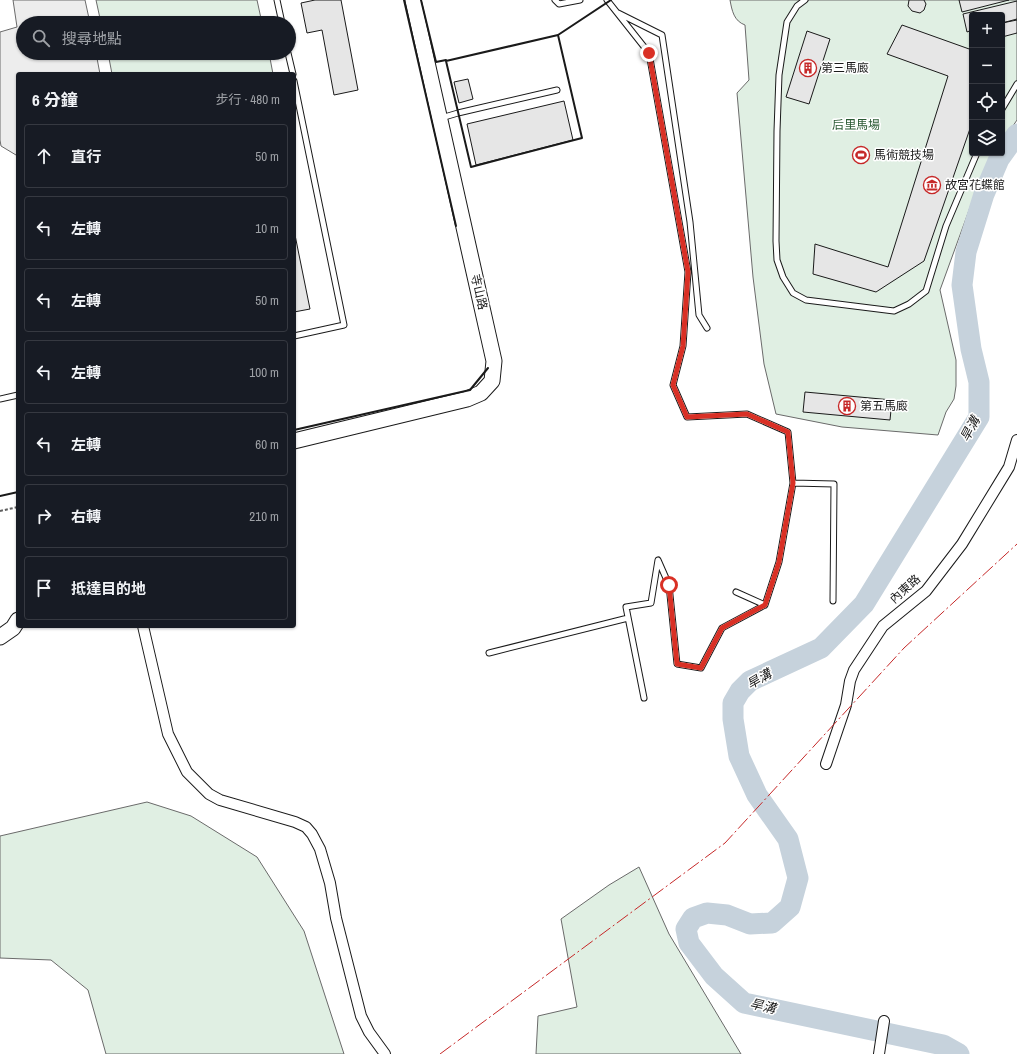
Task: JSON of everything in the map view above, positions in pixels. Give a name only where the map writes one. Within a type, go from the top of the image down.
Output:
[{"type":"street","name":"寺山路","points":[[296,441],[467,399],[481,392],[492,381],[494,361],[413,0]]},
{"type":"street","name":"內東路","points":[[826,764],[846,705],[850,681],[854,670],[883,626],[926,591],[962,544],[1009,467],[1017,440]]},
{"type":"street","points":[[0,637],[13,628],[16,623]]},
{"type":"street","points":[[143,628],[168,734],[187,772],[209,794],[220,800],[295,822],[306,827],[316,841],[330,883],[336,918],[361,1016],[369,1032],[385,1054]]},
{"type":"street","points":[[879,1054],[884,1021]]},
{"type":"lane","points":[[277,0],[280,16]]},
{"type":"lane","points":[[555,0],[559,4],[580,0]]},
{"type":"lane","points":[[607,0],[649,53],[688,272],[683,346],[673,385],[687,417],[747,414],[788,432],[793,483],[779,562],[765,605],[722,628],[701,668],[677,664],[669,585],[658,560],[651,603],[626,607],[644,698]]},
{"type":"lane","points":[[805,0],[798,6],[787,22],[779,75],[777,131],[777,260],[783,277],[793,293],[806,300],[894,311],[909,304],[926,291],[946,226],[976,156]]},
{"type":"lane","points":[[615,11],[662,35],[690,222],[699,315],[707,328]]},
{"type":"lane","points":[[290,60],[293,72]]},
{"type":"lane","points":[[1005,104],[1017,84]]},
{"type":"lane","points":[[440,119],[458,113],[557,90]]},
{"type":"lane","points":[[296,91],[344,325],[296,336]]},
{"type":"lane","points":[[0,398],[16,395]]},
{"type":"lane","points":[[793,483],[834,484],[832,601]]},
{"type":"lane","points":[[736,592],[765,605]]},
{"type":"lane","points":[[489,653],[628,618]]},
{"type":"path","points":[[0,511],[16,507]]},
{"type":"green space","points":[[96,0],[257,0],[260,16],[99,16]]},
{"type":"green space","name":"后里馬場","points":[[730,0],[1017,0],[1017,120],[1005,138],[1005,12],[969,12],[969,156],[993,156],[980,180],[940,290],[956,360],[956,386],[954,399],[946,412],[938,435],[842,427],[776,414],[764,364],[753,277],[737,93],[749,80],[745,25],[738,21],[733,12]]},
{"type":"green space","points":[[109,60],[270,60],[273,72],[112,72]]},
{"type":"green space","points":[[147,802],[191,816],[257,857],[304,931],[344,1054],[106,1054],[88,990],[51,960],[0,958],[0,836]]},
{"type":"green space","points":[[639,867],[669,934],[741,1054],[536,1054],[538,1016],[577,1007],[561,919],[609,885]]},
{"type":"shaded area","points":[[13,0],[85,0],[88,16],[16,16],[16,20]]},
{"type":"shaded area","points":[[16,27],[16,60],[97,60],[100,72],[16,72],[16,155],[1,146],[0,140],[0,32]]},
{"type":"building","points":[[315,0],[341,0],[358,90],[334,95],[322,30],[307,33],[301,3]]},
{"type":"building","points":[[909,0],[924,0],[926,4],[924,10],[920,13],[912,11],[908,6]]},
{"type":"building","points":[[959,0],[1009,0],[962,12]]},
{"type":"building","points":[[1017,1],[1017,19],[1005,22],[1005,12],[971,12]]},
{"type":"building","points":[[969,13],[969,31],[967,32],[963,14]]},
{"type":"building","points":[[1017,20],[1017,33],[1005,36],[1005,22]]},
{"type":"building","name":"故宮花蝶館","points":[[902,25],[969,49],[969,132],[924,261],[876,292],[813,274],[815,244],[888,267],[948,76],[887,54]]},
{"type":"building","name":"第三馬廄","points":[[807,31],[830,39],[809,104],[786,97]]},
{"type":"building","points":[[468,79],[473,99],[459,103],[454,82]]},
{"type":"building","points":[[564,101],[573,140],[476,165],[467,124]]},
{"type":"building","points":[[296,240],[310,309],[296,312]]},
{"type":"building","name":"第五馬廄","points":[[805,392],[892,400],[890,420],[803,412]]},
{"type":"waterway","name":"旱溝","points":[[959,1054],[943,1045],[744,1003],[714,976],[689,943],[686,929],[693,918],[707,913],[727,915],[750,924],[772,923],[790,907],[798,878],[788,839],[757,795],[739,756],[733,719],[733,703],[740,691],[750,681],[821,648],[864,604],[979,417],[979,382],[971,349],[962,285],[966,252],[984,194],[999,159],[1017,134]]},
{"type":"wall","points":[[404,0],[456,226]]},
{"type":"wall","points":[[421,0],[436,62],[446,60]]},
{"type":"wall","points":[[558,35],[611,0]]},
{"type":"wall","points":[[558,35],[582,138],[471,167],[446,61],[558,35]]},
{"type":"wall","points":[[296,430],[470,390],[488,368]]},
{"type":"wall","points":[[0,496],[16,492]]},
{"type":"power","points":[[440,1054],[725,843],[904,648],[1017,544]]},
{"type":"place","name":"第三馬廄","points":[[808,68]]},
{"type":"place","name":"馬術競技場","points":[[861,155]]},
{"type":"place","name":"故宮花蝶館","points":[[932,185]]},
{"type":"place","name":"第五馬廄","points":[[847,406]]},
{"type":"route","points":[[649,53],[688,272],[683,346],[673,385],[687,417],[747,414],[788,432],[793,483],[779,562],[765,605],[722,628],[701,668],[677,664],[669,585]]}]
